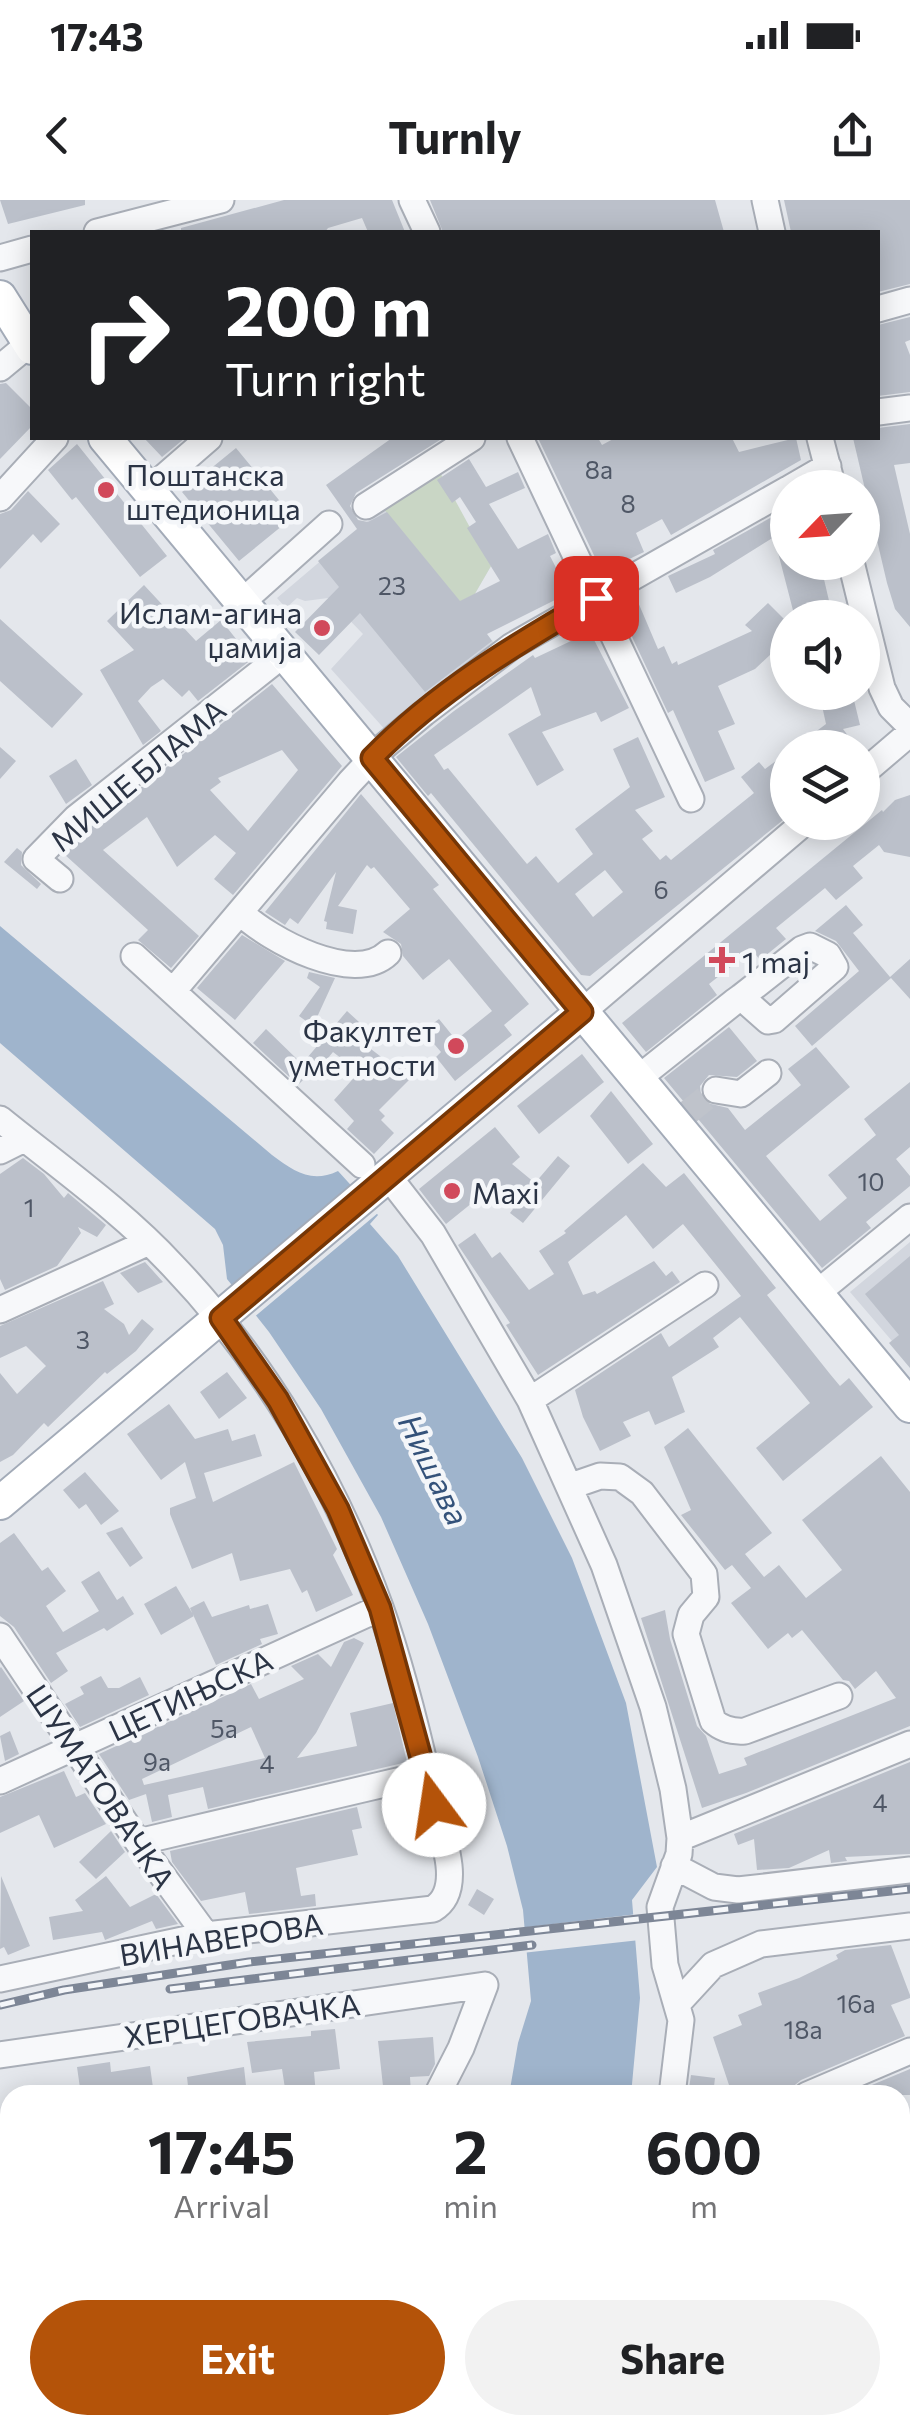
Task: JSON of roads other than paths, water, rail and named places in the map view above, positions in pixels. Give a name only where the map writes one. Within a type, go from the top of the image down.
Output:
[{"type":"main road","points":[[0,297],[30,344]]},
{"type":"main road","points":[[107,440],[636,1080],[680,1119],[910,1406]]},
{"type":"main road","points":[[0,1503],[194,1337],[231,1310],[372,1179],[582,1012]]},
{"type":"street","points":[[105,230],[221,200]]},
{"type":"street","points":[[764,200],[772,230]]},
{"type":"street","points":[[413,201],[426,230]]},
{"type":"street","points":[[0,258],[30,250]]},
{"type":"street","points":[[880,308],[910,300]]},
{"type":"street","points":[[0,368],[30,347]]},
{"type":"street","points":[[880,412],[910,408]]},
{"type":"street","points":[[0,498],[53,440]]},
{"type":"street","points":[[148,490],[206,440]]},
{"type":"street","points":[[366,506],[469,440]]},
{"type":"street","points":[[521,440],[691,800]]},
{"type":"street","points":[[821,440],[829,470]]},
{"type":"street","points":[[173,991],[372,758],[449,693],[512,646],[770,499]]},
{"type":"street","points":[[242,602],[329,524]]},
{"type":"street","points":[[855,580],[882,688],[891,707],[910,730],[880,758]]},
{"type":"street","name":"МИШЕ БЛАМА","points":[[60,880],[36,858],[66,812],[285,654]]},
{"type":"street","points":[[582,1012],[784,840]]},
{"type":"street","points":[[241,913],[262,930],[322,959],[364,966],[388,954]]},
{"type":"street","points":[[134,956],[433,1234],[530,1400],[604,1566],[653,1707],[673,1789],[680,1838],[660,1907],[660,1927],[664,1966],[678,2003],[682,2035],[674,2085]]},
{"type":"street","points":[[636,1080],[741,997]]},
{"type":"street","points":[[716,1090],[741,1094],[768,1073]]},
{"type":"street","points":[[0,1119],[231,1310],[316,1466],[380,1608],[427,1774],[138,1842]]},
{"type":"street","points":[[0,1151],[24,1138]]},
{"type":"street","points":[[817,1294],[910,1218]]},
{"type":"street","points":[[0,1310],[149,1242]]},
{"type":"street","points":[[530,1400],[706,1285]]},
{"type":"street","points":[[571,1486],[600,1476],[620,1477],[642,1494],[704,1574],[706,1597],[690,1616],[686,1634],[712,1720],[718,1725],[745,1731],[838,1696]]},
{"type":"street","name":"ЦЕТИЊСКА","points":[[0,1781],[380,1608]]},
{"type":"street","name":"ШУМАТОВАЧКА","points":[[0,1636],[206,1936]]},
{"type":"street","points":[[680,1838],[910,1744]]},
{"type":"street","name":"ВИНАВЕРОВА","points":[[0,1979],[206,1936],[424,1911],[442,1904],[451,1878],[427,1774]]},
{"type":"street","points":[[674,1866],[714,1887],[738,1890],[910,1870]]},
{"type":"street","points":[[678,2003],[713,1964],[762,1944],[910,1926]]},
{"type":"street","name":"ХЕРЦЕГОВАЧКА","points":[[0,2055],[485,1984],[442,2085]]},
{"type":"street","points":[[830,2085],[910,2051]]},
{"type":"water","name":"Нишава","points":[[0,926],[272,1155],[295,1171],[311,1176],[338,1171],[378,1215],[370,1224],[398,1256],[522,1458],[572,1558],[626,1703],[657,1867],[632,1900],[640,1998],[632,2085],[511,2085],[531,2001],[523,1910],[478,1757],[428,1624],[381,1517],[321,1409],[227,1279],[223,1245],[215,1229],[0,1043]]},
{"type":"tunnel","points":[[686,1114],[716,1090]]},
{"type":"railway","points":[[0,2005],[64,1990],[249,1962],[910,1889]]},
{"type":"railway","points":[[170,1989],[532,1945]]},
{"type":"place","name":"Поштанска штедионица","points":[[106,490]]},
{"type":"place","name":"Ислам-агина џамија","points":[[322,628]]},
{"type":"place","name":"1 maj","points":[[722,960]]},
{"type":"place","name":"Факултет уметности","points":[[456,1046]]},
{"type":"place","name":"Maxi","points":[[452,1191]]}]
